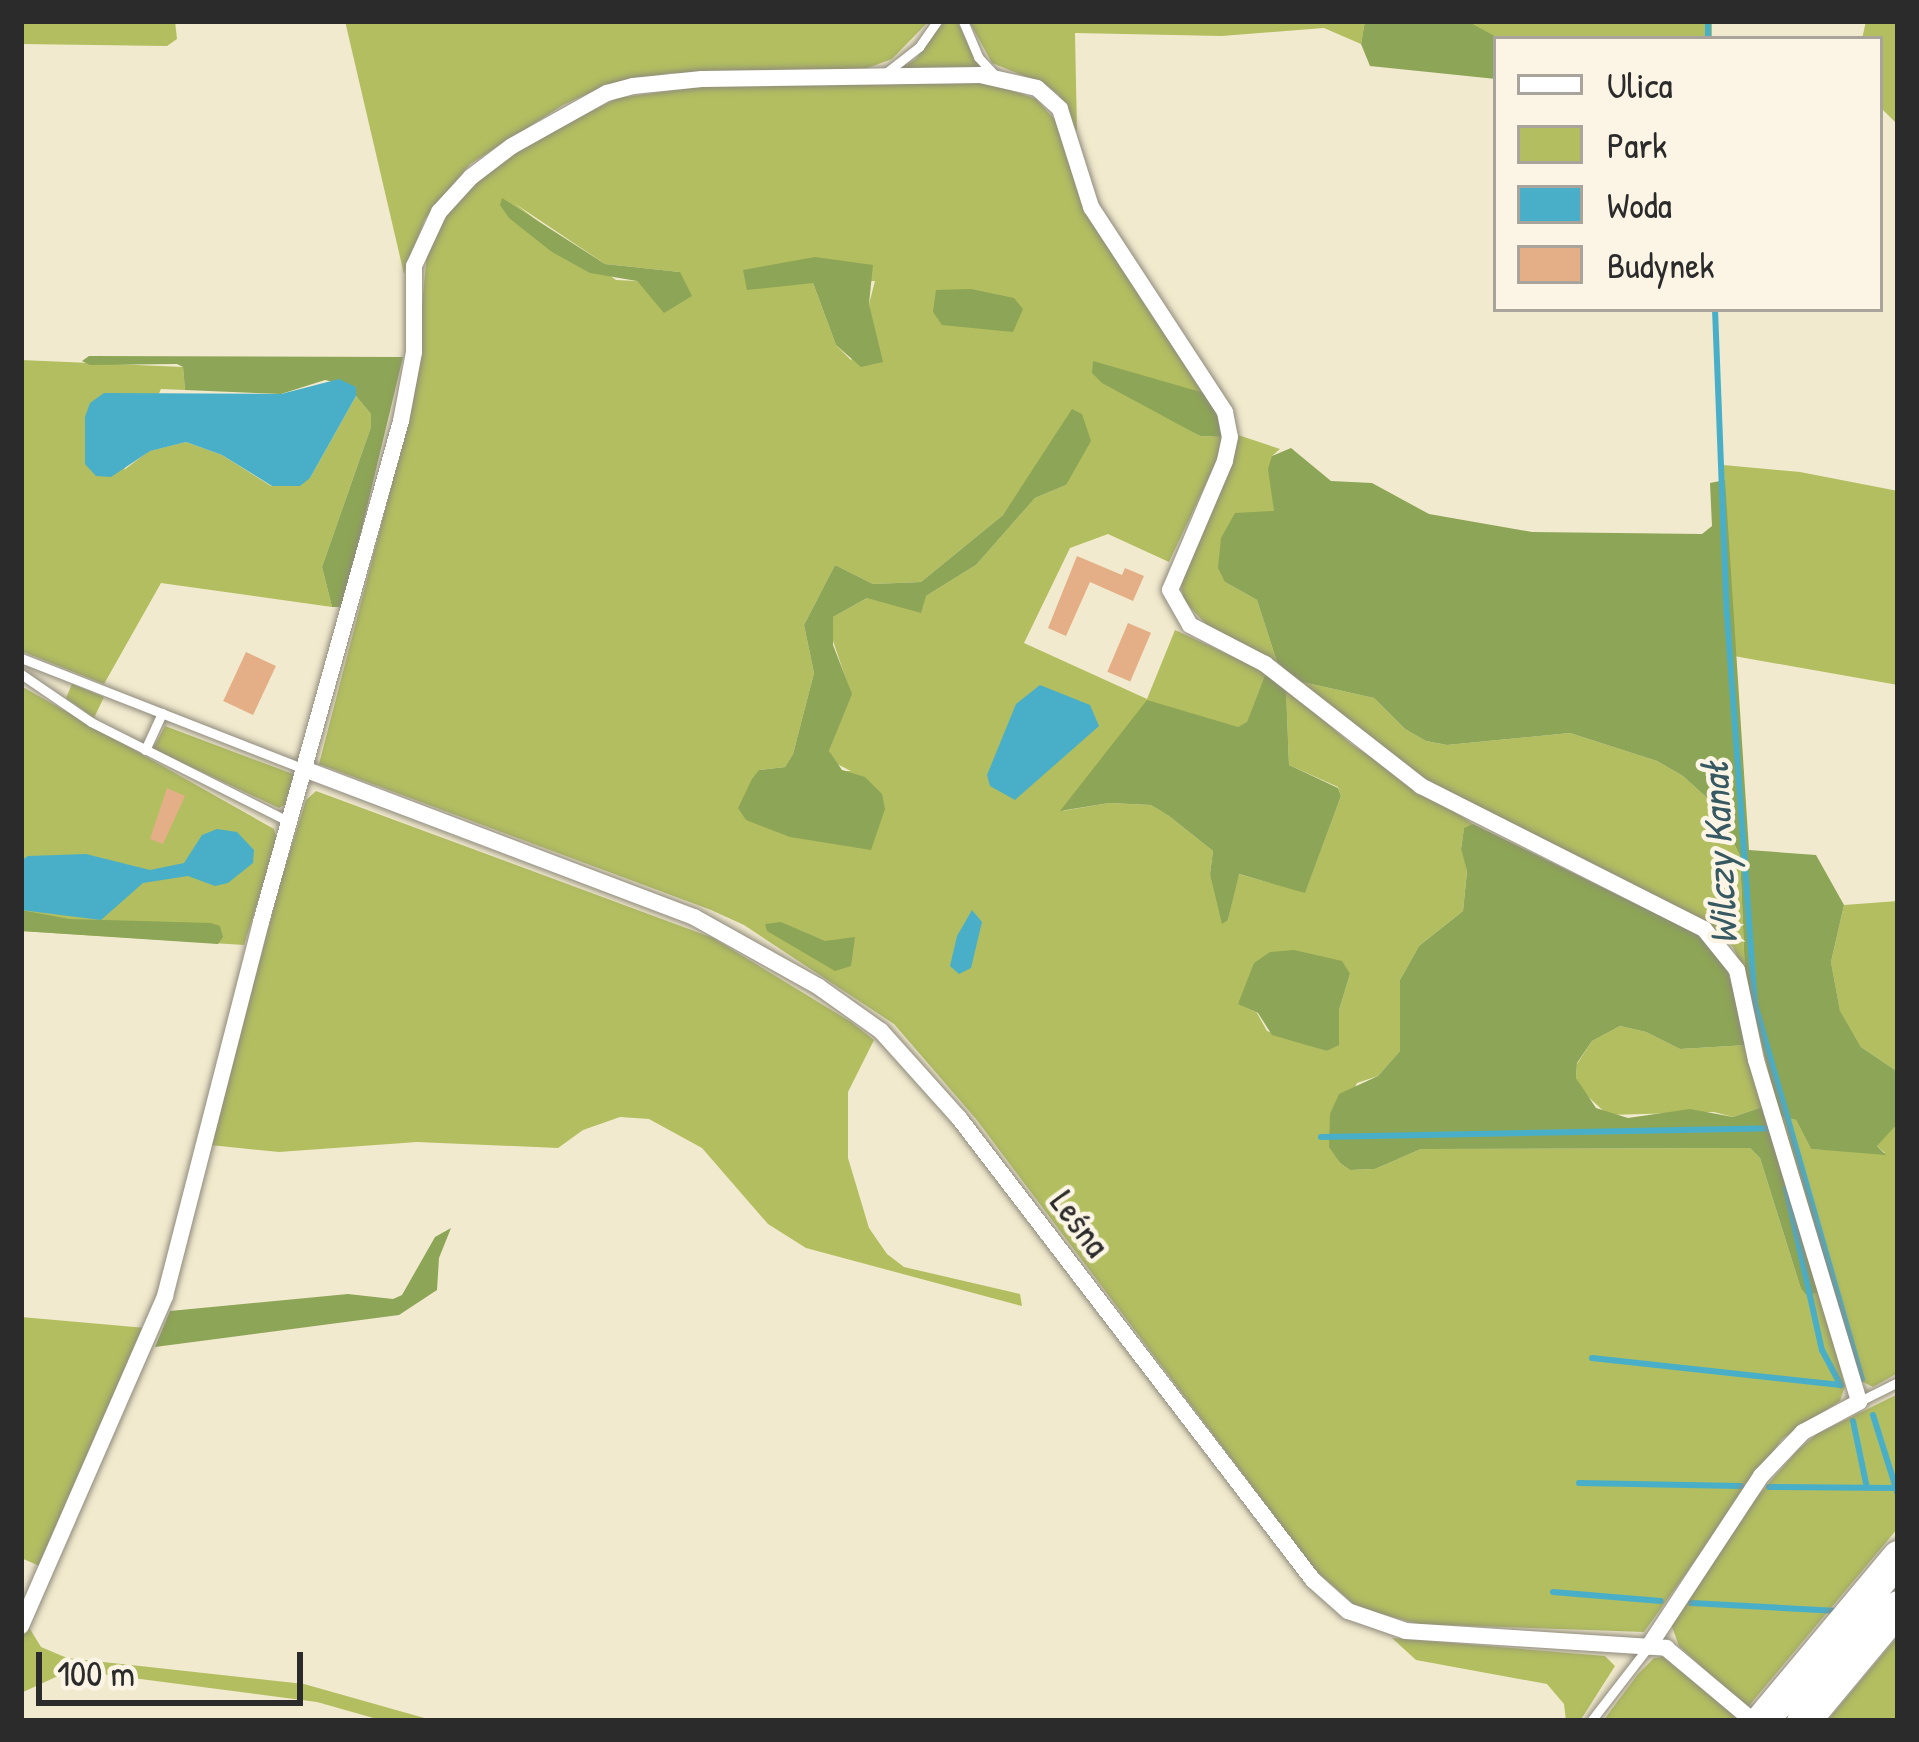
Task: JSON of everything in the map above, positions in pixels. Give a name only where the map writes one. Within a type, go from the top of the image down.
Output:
[{"type":"highway","points":[[1757,1721],[1898,1557]]},
{"type":"highway","points":[[1803,1721],[1898,1607]]},
{"type":"street","points":[[21,1626],[165,1296],[409,387],[414,266],[439,212],[488,163],[607,93],[703,79],[996,76],[1037,88],[1060,109],[1090,207],[1170,321],[1229,424],[1225,461],[1174,570],[1170,590],[1174,606],[1190,625],[1285,679],[1421,786],[1717,940],[1737,970],[1756,1060],[1859,1402],[1802,1432],[1761,1476],[1648,1646]]},
{"type":"street","name":"Leśna","points":[[307,770],[694,917],[780,964],[881,1031],[959,1118],[1313,1580],[1348,1611],[1406,1631],[1648,1646],[1677,1655],[1757,1721]]},
{"type":"lane","points":[[878,76],[919,47],[937,21]]},
{"type":"lane","points":[[963,21],[978,57],[996,76]]},
{"type":"lane","points":[[21,658],[307,770]]},
{"type":"lane","points":[[21,674],[91,722],[290,822]]},
{"type":"lane","points":[[145,750],[162,713]]},
{"type":"lane","points":[[1859,1402],[1898,1382]]},
{"type":"lane","points":[[1591,1721],[1648,1646]]},
{"type":"green space","points":[[21,21],[175,21],[177,39],[167,46],[21,44]]},
{"type":"green space","points":[[345,21],[929,21],[892,59],[857,72],[670,73],[602,87],[563,105],[470,164],[425,219],[404,274]]},
{"type":"green space","points":[[944,21],[957,21],[981,69],[898,71],[916,59]]},
{"type":"green space","points":[[969,21],[1365,21],[1361,44],[1324,28],[1222,36],[1075,33],[1077,132],[1059,95],[992,63]]},
{"type":"green space","points":[[1365,21],[1467,21],[1494,36],[1493,79],[1370,66],[1361,44]]},
{"type":"green space","points":[[1467,21],[1712,21],[1712,36],[1493,36],[1493,59],[1467,59]]},
{"type":"green space","points":[[1866,21],[1898,21],[1898,125],[1883,110],[1883,36],[1863,36]]},
{"type":"green space","points":[[991,83],[1036,99],[1057,122],[1087,213],[1204,393],[1092,373],[1200,436],[1222,437],[1217,460],[1169,562],[1108,534],[1070,548],[1024,643],[1147,699],[1175,630],[1266,672],[1247,723],[1062,811],[1109,803],[1151,805],[1169,816],[1213,851],[1210,874],[1228,920],[1238,874],[1305,892],[1341,796],[1338,787],[1289,765],[1286,688],[1351,744],[1473,824],[1464,829],[1461,848],[1467,870],[1463,911],[1419,946],[1400,980],[1400,1051],[1378,1076],[1357,1083],[1329,1146],[1340,1163],[1350,1170],[1375,1169],[1421,1149],[1750,1148],[1760,1158],[1801,1289],[1806,1295],[1820,1293],[1845,1386],[1840,1401],[1782,1439],[1644,1632],[1418,1624],[1357,1607],[1315,1570],[976,1119],[894,1024],[744,925],[711,910],[319,764],[412,407],[427,254],[454,201],[518,148],[618,98],[698,87]],"holes":[[[514,203],[605,264],[680,272],[654,300],[637,281],[616,280]],[[875,281],[869,304],[873,334],[851,360],[836,345],[813,283]],[[1066,485],[1035,498],[976,565],[926,596],[867,598],[833,617],[830,632],[851,694],[829,751],[831,761],[851,771],[759,770],[785,767],[793,754],[814,673],[804,625],[835,565],[873,584],[921,582],[1003,515],[1019,492]],[[1350,974],[1339,1010],[1339,1044],[1327,1051],[1267,1031],[1257,1013],[1238,1003]]]},
{"type":"green space","points":[[502,198],[605,264],[680,272],[692,296],[664,313],[637,281],[590,273],[552,252],[509,218],[500,205]]},
{"type":"green space","points":[[815,257],[873,265],[869,304],[883,362],[861,367],[836,345],[813,283],[747,290],[743,270]]},
{"type":"green space","points":[[971,289],[1014,298],[1023,309],[1013,332],[942,325],[933,312],[936,290]]},
{"type":"green space","points":[[89,356],[403,357],[343,607],[332,607],[322,567],[371,427],[371,414],[356,396],[356,387],[325,380],[281,394],[185,390],[183,367],[177,364],[90,365],[82,361]]},
{"type":"green space","points":[[21,360],[183,367],[185,390],[161,389],[124,470],[149,451],[186,442],[222,455],[271,486],[310,478],[356,396],[371,414],[371,427],[322,567],[332,607],[161,583],[104,684],[21,651]]},
{"type":"green space","points":[[1093,361],[1204,393],[1221,422],[1222,437],[1200,436],[1102,383],[1092,373]]},
{"type":"green space","points":[[1072,409],[1082,414],[1091,441],[1066,485],[1035,498],[976,565],[926,596],[921,613],[867,598],[833,617],[833,645],[852,694],[829,751],[842,770],[865,777],[882,794],[885,809],[871,850],[790,837],[746,820],[738,808],[752,779],[759,770],[785,767],[793,754],[814,673],[804,625],[835,565],[873,584],[921,582],[1003,515]]},
{"type":"green space","points":[[1235,434],[1280,449],[1272,456],[1274,511],[1225,582],[1257,600],[1277,662],[1207,625],[1184,601],[1181,586]]},
{"type":"green space","points":[[1291,448],[1331,481],[1372,483],[1429,514],[1532,532],[1702,534],[1712,526],[1710,483],[1725,480],[1749,850],[1816,855],[1844,905],[1831,962],[1840,1011],[1861,1047],[1898,1072],[1898,1123],[1877,1146],[1886,1155],[1811,1149],[1796,1120],[1779,1116],[1745,974],[1740,856],[1717,807],[1683,776],[1657,761],[1570,733],[1447,745],[1426,741],[1405,729],[1374,698],[1298,681],[1277,662],[1257,600],[1225,582],[1218,568],[1221,538],[1235,513],[1274,511],[1268,469],[1272,456]]},
{"type":"green space","points":[[1723,465],[1800,472],[1898,491],[1898,685],[1734,656]]},
{"type":"green space","points":[[1266,672],[1286,688],[1289,765],[1338,788],[1341,796],[1305,893],[1239,874],[1228,920],[1222,924],[1210,874],[1213,851],[1169,816],[1151,805],[1109,803],[1060,811],[1147,700],[1238,727],[1247,722]]},
{"type":"green space","points":[[1298,681],[1374,698],[1405,729],[1426,741],[1447,745],[1570,733],[1657,761],[1683,776],[1717,807],[1740,856],[1745,974],[1733,947],[1719,934],[1420,777]]},
{"type":"green space","points":[[72,684],[104,697],[94,718],[66,698]]},
{"type":"green space","points":[[21,686],[274,829],[277,840],[244,945],[21,931]]},
{"type":"green space","points":[[165,726],[293,774],[296,779],[286,804],[279,808],[153,749]]},
{"type":"green space","points":[[316,791],[713,938],[851,1022],[874,1040],[848,1092],[848,1158],[869,1228],[887,1254],[904,1267],[1020,1294],[1022,1306],[806,1248],[768,1224],[702,1148],[649,1119],[620,1117],[583,1130],[558,1148],[417,1142],[279,1152],[210,1145],[283,874],[306,800]]},
{"type":"green space","points":[[1473,824],[1699,935],[1727,968],[1748,1045],[1680,1049],[1646,1032],[1620,1026],[1592,1041],[1577,1063],[1576,1078],[1596,1108],[1628,1118],[1690,1109],[1733,1117],[1765,1106],[1820,1293],[1806,1295],[1801,1289],[1760,1158],[1750,1148],[1421,1149],[1375,1169],[1350,1170],[1340,1163],[1329,1147],[1330,1114],[1339,1094],[1378,1076],[1400,1051],[1400,980],[1419,946],[1463,911],[1467,871],[1461,849],[1464,828]]},
{"type":"green space","points":[[1898,901],[1898,1072],[1861,1047],[1840,1012],[1831,962],[1844,905]]},
{"type":"green space","points":[[21,910],[69,919],[211,923],[220,926],[223,937],[218,944],[21,931]]},
{"type":"green space","points":[[781,922],[825,941],[855,937],[851,966],[835,971],[767,931],[765,924]]},
{"type":"green space","points":[[1294,950],[1342,961],[1350,974],[1339,1010],[1339,1045],[1327,1051],[1272,1035],[1258,1013],[1238,1004],[1254,963],[1270,952]]},
{"type":"green space","points":[[1620,1026],[1646,1032],[1680,1049],[1748,1045],[1765,1106],[1733,1117],[1714,1112],[1608,1115],[1585,1094],[1576,1078],[1577,1064],[1592,1041]]},
{"type":"green space","points":[[1779,1116],[1796,1120],[1811,1149],[1885,1153],[1877,1146],[1881,1136],[1898,1123],[1898,1373],[1873,1387],[1859,1380]]},
{"type":"green space","points":[[451,1228],[439,1258],[437,1290],[399,1315],[155,1347],[170,1311],[348,1294],[393,1299],[402,1295],[435,1237]]},
{"type":"green space","points":[[21,1317],[146,1328],[42,1567],[21,1558]]},
{"type":"green space","points":[[1898,1394],[1898,1528],[1747,1708],[1679,1646],[1671,1624],[1754,1500],[1798,1450],[1817,1434]]},
{"type":"green space","points":[[27,1624],[41,1647],[67,1658],[304,1684],[435,1721],[384,1721],[317,1702],[71,1670],[21,1693],[21,1638]]},
{"type":"green space","points":[[1898,1636],[1898,1721],[1827,1721]]},
{"type":"green space","points":[[1392,1638],[1605,1656],[1615,1666],[1580,1721],[1566,1721],[1564,1704],[1547,1684],[1416,1660]]},
{"type":"green space","points":[[1663,1657],[1739,1718],[1603,1721],[1638,1674],[1654,1658]]},
{"type":"water","points":[[339,379],[356,387],[356,396],[310,478],[300,486],[272,486],[222,455],[186,442],[150,451],[111,477],[96,476],[85,464],[85,417],[90,403],[104,393],[281,394]]},
{"type":"water","points":[[1040,685],[1090,705],[1099,726],[1015,800],[990,786],[987,775],[1016,704]]},
{"type":"water","points":[[217,829],[237,832],[254,850],[253,863],[228,883],[215,886],[188,876],[143,883],[101,920],[21,910],[21,861],[28,856],[86,854],[150,870],[184,863],[202,835]]},
{"type":"water","points":[[972,910],[982,922],[971,968],[959,974],[950,966],[957,936]]},
{"type":"building","points":[[1077,556],[1122,575],[1125,568],[1144,576],[1133,601],[1090,582],[1066,636],[1048,628]]},
{"type":"building","points":[[1128,623],[1151,633],[1130,682],[1107,672]]},
{"type":"building","points":[[246,652],[276,666],[253,715],[223,701]]},
{"type":"building","points":[[167,788],[185,796],[163,844],[150,839]]},
{"type":"waterway","name":"Wilczy Kanał","points":[[1708,21],[1708,36]]},
{"type":"waterway","name":"Wilczy Kanał","points":[[1715,312],[1727,615],[1755,1004],[1862,1379]]},
{"type":"waterway","points":[[1321,1137],[1773,1128]]},
{"type":"waterway","points":[[1786,1188],[1822,1350],[1841,1385]]},
{"type":"waterway","points":[[1592,1358],[1839,1385]]},
{"type":"waterway","name":"Wilczy Kanał","points":[[1873,1415],[1898,1495]]},
{"type":"waterway","points":[[1853,1421],[1867,1488]]},
{"type":"waterway","points":[[1579,1483],[1741,1486]]},
{"type":"waterway","points":[[1769,1487],[1895,1488]]},
{"type":"waterway","points":[[1553,1592],[1661,1601]]},
{"type":"waterway","points":[[1691,1603],[1838,1611]]}]
